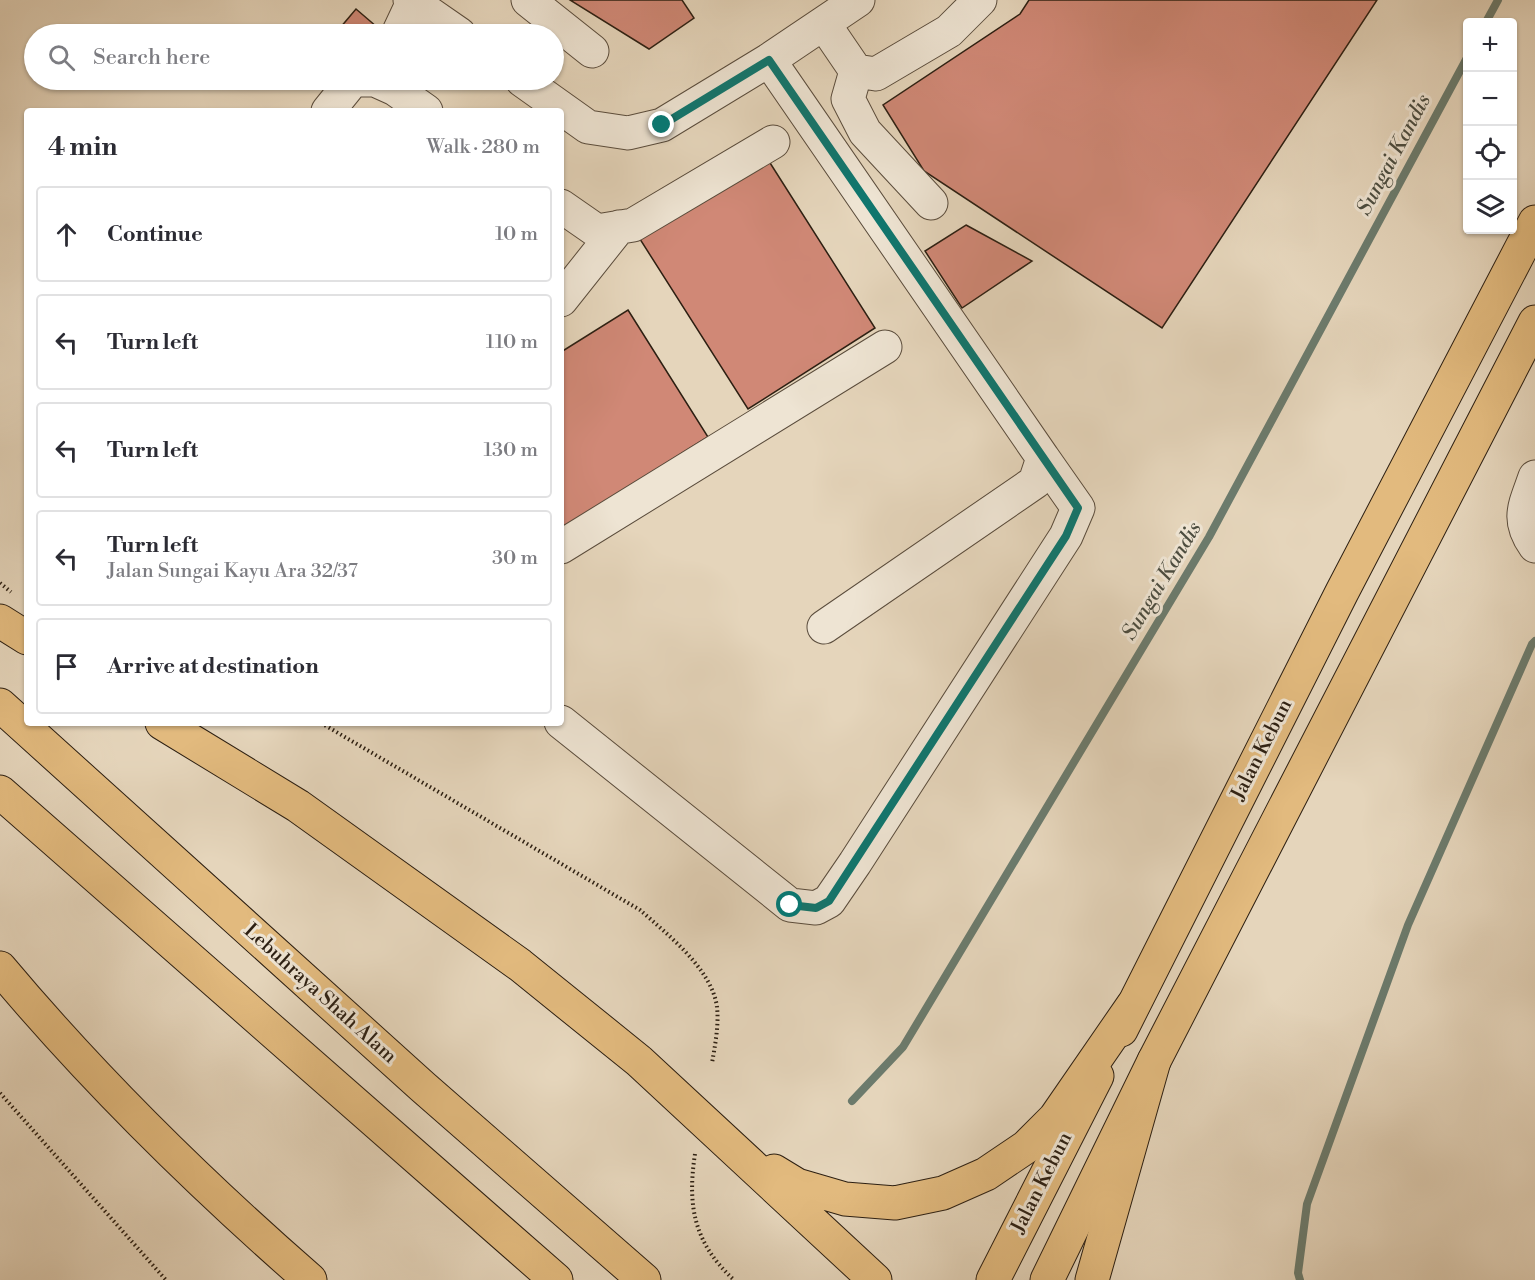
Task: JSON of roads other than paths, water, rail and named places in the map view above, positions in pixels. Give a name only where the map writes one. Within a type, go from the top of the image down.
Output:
[{"type":"main road","name":"Jalan Kebun","points":[[993,1280],[1342,592],[1535,222]]},
{"type":"main road","points":[[1047,1280],[1154,1061],[1535,322]]},
{"type":"main road","points":[[0,621],[24,636]]},
{"type":"main road","name":"Lebuhraya Shah Alam","points":[[0,705],[423,1088],[644,1280]]},
{"type":"main road","points":[[167,726],[298,806],[520,965],[639,1061],[875,1280]]},
{"type":"main road","points":[[0,792],[556,1280]]},
{"type":"main road","points":[[0,968],[38,1013],[137,1119],[310,1280]]},
{"type":"main road","points":[[726,1141],[796,1185],[845,1199],[896,1203],[943,1193],[986,1174],[1026,1147],[1055,1118],[1133,1005]]},
{"type":"main road","points":[[1092,1280],[1154,1061]]},
{"type":"street","points":[[528,0],[558,24]]},
{"type":"street","points":[[564,110],[588,127],[628,133],[662,125],[769,60],[858,0]]},
{"type":"street","points":[[824,24],[856,71],[876,74],[949,31],[980,0]]},
{"type":"street","points":[[402,24],[412,1],[445,24]]},
{"type":"street","points":[[564,29],[592,51]]},
{"type":"street","points":[[564,724],[790,905],[816,908],[829,901],[855,863],[1066,536],[1078,508],[769,60]]},
{"type":"street","points":[[856,71],[848,99],[865,132],[931,203]]},
{"type":"street","points":[[330,108],[345,90]]},
{"type":"street","points":[[396,90],[422,108]]},
{"type":"street","points":[[536,90],[561,108]]},
{"type":"street","points":[[564,208],[597,231],[633,225],[773,142]]},
{"type":"street","points":[[564,296],[619,227]]},
{"type":"street","points":[[564,545],[885,347]]},
{"type":"street","points":[[824,627],[1035,482],[1043,458]]},
{"type":"street","points":[[1535,477],[1526,504],[1523,524],[1535,546]]},
{"type":"waterway","name":"Sungai Kandis","points":[[1488,18],[1498,0]]},
{"type":"waterway","name":"Sungai Kandis","points":[[852,1101],[903,1047],[1209,537],[1463,65]]},
{"type":"waterway","points":[[1300,1280],[1298,1273],[1307,1204],[1408,925],[1535,641]]}]
